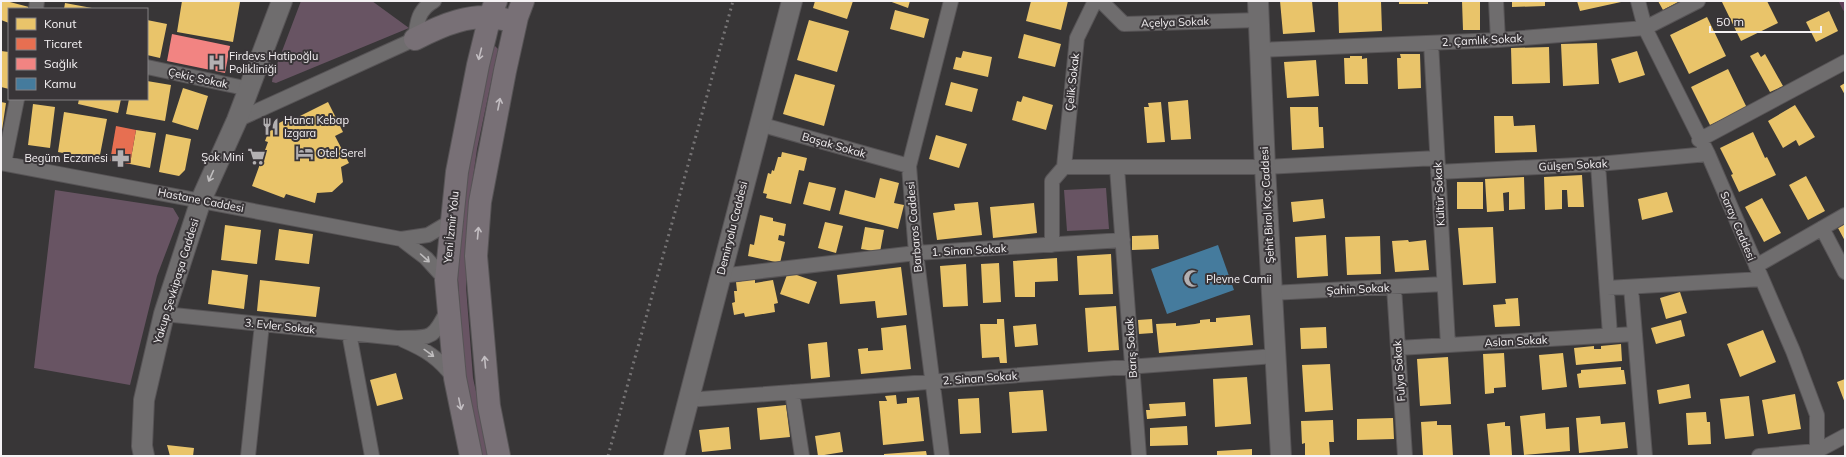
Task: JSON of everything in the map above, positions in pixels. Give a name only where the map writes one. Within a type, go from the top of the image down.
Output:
[{"type":"highway","points":[[499,456],[489,406],[476,256],[480,202],[516,22],[523,1]]},
{"type":"highway","points":[[415,39],[476,33],[493,8],[516,22]]},
{"type":"highway","name":"Yeni İzmir Yolu","points":[[471,456],[455,378],[446,280],[450,222],[457,172],[478,65],[493,8]]},
{"type":"main road","name":"Yakup Şevkipaşa Caddesi","points":[[144,456],[142,446],[144,400],[164,314],[201,200],[237,120],[282,1]]},
{"type":"main road","name":"Demiryolu Caddesi","points":[[674,456],[687,400],[792,1]]},
{"type":"main road","name":"Şehit Birol Koç Caddesi","points":[[1259,11],[1264,167],[1281,456]]},
{"type":"street","points":[[237,120],[415,39],[417,22],[424,7],[434,1]]},
{"type":"street","name":"Barbaros Caddesi","points":[[942,456],[916,253],[909,166],[951,1]]},
{"type":"street","name":"Çelik Sokak","points":[[1064,168],[1077,38],[1095,1]]},
{"type":"street","name":"Açelya Sokak","points":[[1100,1],[1124,24],[1259,11]]},
{"type":"street","points":[[1496,1],[1498,40]]},
{"type":"street","name":"Saray Caddesi","points":[[1638,1],[1645,28],[1699,140],[1708,154],[1793,352],[1817,415],[1817,454]]},
{"type":"street","name":"2. Çamlık Sokak","points":[[1260,50],[1498,40],[1645,28],[1698,1]]},
{"type":"street","name":"Kültür Sokak","points":[[1431,43],[1448,345]]},
{"type":"street","points":[[1699,140],[1845,62]]},
{"type":"street","name":"Çekiç Sokak","points":[[148,67],[249,89]]},
{"type":"street","points":[[3,163],[18,100]]},
{"type":"street","name":"Başak Sokak","points":[[759,124],[909,166]]},
{"type":"street","name":"Gülşen Sokak","points":[[1438,172],[1598,164],[1708,154]]},
{"type":"street","points":[[1052,245],[1052,181],[1064,168],[1264,167],[1437,158]]},
{"type":"street","name":"Hastane Caddesi","points":[[3,163],[401,239]]},
{"type":"street","points":[[1598,164],[1610,335]]},
{"type":"street","name":"Barış Sokak","points":[[1117,168],[1139,456]]},
{"type":"street","points":[[1607,288],[1631,287],[1759,272],[1822,228],[1845,215]]},
{"type":"street","points":[[401,239],[428,235],[450,222]]},
{"type":"street","points":[[1822,228],[1845,272]]},
{"type":"street","points":[[401,239],[426,258],[446,280]]},
{"type":"street","name":"1. Sinan Sokak","points":[[720,276],[916,253],[1123,240]]},
{"type":"street","name":"Şahin Sokak","points":[[1271,293],[1444,284]]},
{"type":"street","name":"Fulya Sokak","points":[[1394,287],[1405,456]]},
{"type":"street","points":[[1631,287],[1645,456]]},
{"type":"street","points":[[397,338],[429,337],[438,330],[448,309]]},
{"type":"street","name":"3. Evler Sokak","points":[[164,314],[397,338]]},
{"type":"street","points":[[248,456],[262,324]]},
{"type":"street","points":[[350,333],[372,456]]},
{"type":"street","name":"Aslan Sokak","points":[[1398,348],[1634,334]]},
{"type":"street","points":[[397,338],[422,348],[443,363],[455,378]]},
{"type":"street","name":"2. Sinan Sokak","points":[[687,400],[1274,356]]},
{"type":"street","points":[[792,392],[802,456]]},
{"type":"street","points":[[1759,456],[1817,454],[1845,436]]},
{"type":"shaded area","points":[[301,1],[372,1],[409,28],[276,83],[272,82],[273,75]]},
{"type":"shaded area","points":[[495,46],[498,49],[477,149],[467,220],[466,287],[473,378],[490,456],[481,456],[465,379],[458,280],[459,218],[492,48]]},
{"type":"shaded area","points":[[1106,188],[1109,229],[1067,231],[1064,190]]},
{"type":"shaded area","points":[[55,190],[173,208],[179,218],[157,276],[130,385],[34,368]]},
{"type":"building: Konut","points":[[1,1],[29,7],[8,8],[8,23],[1,20]]},
{"type":"building: Konut","points":[[182,1],[240,2],[233,42],[177,32]]},
{"type":"building: Konut","points":[[815,1],[853,1],[847,19],[813,8]]},
{"type":"building: Konut","points":[[889,1],[910,1],[908,8]]},
{"type":"building: Konut","points":[[1031,1],[1068,1],[1061,30],[1026,21]]},
{"type":"building: Konut","points":[[1280,1],[1312,1],[1315,32],[1283,34]]},
{"type":"building: Konut","points":[[1338,1],[1381,1],[1382,31],[1339,33]]},
{"type":"building: Konut","points":[[1399,1],[1428,1],[1428,4],[1399,4]]},
{"type":"building: Konut","points":[[1462,1],[1480,1],[1480,30],[1463,30]]},
{"type":"building: Konut","points":[[1512,1],[1545,1],[1545,6],[1512,7]]},
{"type":"building: Konut","points":[[1577,1],[1621,1],[1621,2],[1580,11]]},
{"type":"building: Konut","points":[[1658,1],[1680,1],[1663,10]]},
{"type":"building: Konut","points":[[1767,1],[1778,23],[1741,41],[1722,2]]},
{"type":"building: Konut","points":[[65,3],[92,8],[64,8]]},
{"type":"building: Konut","points":[[895,10],[929,19],[924,38],[890,29]]},
{"type":"building: Konut","points":[[1829,11],[1838,31],[1816,42],[1806,22]]},
{"type":"building: Konut","points":[[1707,17],[1726,56],[1689,74],[1670,35]]},
{"type":"building: Konut","points":[[148,20],[167,24],[160,58],[148,55]]},
{"type":"building: Konut","points":[[809,20],[849,31],[837,72],[797,60]]},
{"type":"building: Konut","points":[[1024,34],[1061,44],[1055,67],[1018,58]]},
{"type":"building: Konut","points":[[1597,43],[1599,84],[1563,86],[1561,44]]},
{"type":"building: Konut","points":[[1549,47],[1550,83],[1512,84],[1511,48]]},
{"type":"building: Konut","points":[[1,51],[8,52],[8,89],[1,87]]},
{"type":"building: Konut","points":[[963,51],[992,57],[988,77],[953,69],[956,57],[961,58]]},
{"type":"building: Konut","points":[[1637,51],[1645,75],[1619,83],[1611,59]]},
{"type":"building: Konut","points":[[1758,52],[1761,57],[1765,54],[1783,86],[1770,92],[1750,56]]},
{"type":"building: Konut","points":[[1400,54],[1420,54],[1421,88],[1398,89],[1397,58],[1401,58]]},
{"type":"building: Konut","points":[[1350,56],[1362,56],[1362,59],[1367,58],[1368,84],[1345,84],[1344,58],[1350,58]]},
{"type":"building: Konut","points":[[1316,60],[1319,96],[1287,98],[1284,62]]},
{"type":"building: Konut","points":[[1728,69],[1747,108],[1710,125],[1691,87]]},
{"type":"building: Konut","points":[[795,74],[835,85],[824,126],[783,114]]},
{"type":"building: Konut","points":[[148,81],[171,85],[165,121],[126,114],[129,100],[148,100]]},
{"type":"building: Konut","points":[[951,82],[978,89],[972,112],[945,105]]},
{"type":"building: Konut","points":[[1845,83],[1845,95],[1840,86]]},
{"type":"building: Konut","points":[[183,88],[208,96],[198,130],[172,122]]},
{"type":"building: Konut","points":[[1023,96],[1053,105],[1046,130],[1012,120],[1017,101],[1021,102]]},
{"type":"building: Konut","points":[[79,100],[121,100],[118,113],[78,104]]},
{"type":"building: Konut","points":[[1188,100],[1191,139],[1171,140],[1168,102]]},
{"type":"building: Konut","points":[[1,102],[6,103],[2,130],[1,130]]},
{"type":"building: Konut","name":"Otel Serel","points":[[328,102],[343,132],[335,136],[349,163],[341,167],[343,182],[332,192],[317,193],[315,203],[286,194],[284,198],[252,186],[268,142],[265,141],[268,133],[279,123],[285,120],[286,123]]},
{"type":"building: Konut","points":[[1161,102],[1165,142],[1147,143],[1144,107],[1149,107],[1148,103]]},
{"type":"building: Konut","points":[[33,104],[55,107],[50,148],[28,145]]},
{"type":"building: Konut","points":[[1795,105],[1815,137],[1799,146],[1796,140],[1783,148],[1768,121]]},
{"type":"building: Konut","points":[[1290,107],[1318,107],[1319,127],[1323,127],[1324,148],[1292,150]]},
{"type":"building: Konut","points":[[64,112],[107,119],[99,160],[58,152]]},
{"type":"building: Konut","points":[[1494,116],[1513,116],[1514,126],[1535,125],[1537,152],[1495,153]]},
{"type":"building: Konut","points":[[136,130],[156,133],[150,168],[130,164]]},
{"type":"building: Konut","points":[[1753,132],[1765,158],[1767,157],[1776,175],[1739,192],[1731,175],[1733,174],[1720,148]]},
{"type":"building: Konut","points":[[166,134],[191,139],[185,170],[179,176],[159,172]]},
{"type":"building: Konut","points":[[936,135],[967,144],[959,168],[929,159]]},
{"type":"building: Konut","points":[[782,152],[807,158],[804,171],[799,170],[791,204],[766,198],[767,194],[763,193],[768,173],[771,174],[772,170],[774,171],[778,157],[781,157]]},
{"type":"building: Konut","points":[[1582,175],[1584,207],[1568,207],[1567,190],[1562,190],[1562,209],[1545,210],[1544,177]]},
{"type":"building: Konut","points":[[1806,176],[1825,211],[1808,220],[1789,185]]},
{"type":"building: Konut","points":[[1524,177],[1525,209],[1509,210],[1509,192],[1503,193],[1504,211],[1487,212],[1485,179]]},
{"type":"building: Konut","points":[[880,178],[899,183],[894,203],[904,205],[898,229],[839,214],[845,190],[875,198]]},
{"type":"building: Konut","points":[[809,182],[836,188],[830,211],[803,204]]},
{"type":"building: Konut","points":[[1457,182],[1483,182],[1483,209],[1457,209]]},
{"type":"building: Konut","points":[[1667,192],[1673,212],[1642,220],[1638,199]]},
{"type":"building: Konut","points":[[1762,198],[1781,233],[1764,242],[1745,207]]},
{"type":"building: Konut","points":[[1323,199],[1325,218],[1293,222],[1291,202]]},
{"type":"building: Konut","points":[[978,202],[982,235],[937,240],[933,213],[955,210],[954,204]]},
{"type":"building: Konut","points":[[1034,203],[1037,233],[993,238],[990,207]]},
{"type":"building: Konut","points":[[760,215],[773,218],[773,221],[786,224],[784,236],[779,235],[778,240],[785,242],[780,263],[748,256],[750,244],[754,245]]},
{"type":"building: Konut","points":[[825,222],[843,226],[836,253],[818,248]]},
{"type":"building: Konut","points":[[1845,224],[1845,241],[1838,228]]},
{"type":"building: Konut","points":[[225,225],[261,230],[257,264],[221,260]]},
{"type":"building: Konut","points":[[865,227],[884,230],[880,252],[861,249]]},
{"type":"building: Konut","points":[[1493,227],[1496,283],[1463,285],[1458,228]]},
{"type":"building: Konut","points":[[279,229],[313,234],[309,264],[275,260]]},
{"type":"building: Konut","points":[[1158,235],[1159,249],[1132,250],[1132,236]]},
{"type":"building: Konut","points":[[1326,235],[1328,276],[1297,278],[1295,237]]},
{"type":"building: Konut","points":[[1380,236],[1381,274],[1347,275],[1345,237]]},
{"type":"building: Konut","points":[[1408,240],[1409,242],[1426,240],[1429,270],[1395,272],[1392,241]]},
{"type":"building: Konut","points":[[1111,254],[1113,294],[1079,295],[1077,256]]},
{"type":"building: Konut","points":[[1057,258],[1058,281],[1035,282],[1035,297],[1015,297],[1013,261]]},
{"type":"building: Konut","points":[[999,263],[1001,302],[983,303],[981,264]]},
{"type":"building: Konut","points":[[966,264],[968,306],[943,307],[940,266]]},
{"type":"building: Konut","points":[[901,267],[907,315],[877,318],[875,301],[840,304],[837,275]]},
{"type":"building: Konut","points":[[212,270],[248,275],[244,309],[208,304]]},
{"type":"building: Konut","points":[[788,272],[817,282],[809,304],[780,294]]},
{"type":"building: Konut","points":[[755,279],[755,283],[773,280],[778,303],[774,304],[775,312],[745,317],[744,313],[734,315],[732,303],[735,302],[734,291],[737,291],[736,282]]},
{"type":"building: Konut","points":[[260,280],[320,287],[316,317],[257,311]]},
{"type":"building: Konut","points":[[1680,292],[1687,313],[1666,319],[1660,298]]},
{"type":"building: Konut","points":[[1518,298],[1520,326],[1495,327],[1493,305],[1506,304],[1505,299]]},
{"type":"building: Konut","points":[[1116,306],[1119,350],[1088,352],[1085,308]]},
{"type":"building: Konut","points":[[1250,315],[1253,345],[1159,353],[1156,324],[1176,323],[1176,326],[1200,323],[1200,320],[1210,319],[1210,322],[1216,322],[1216,318]]},
{"type":"building: Konut","points":[[997,319],[1004,319],[1007,363],[1000,363],[999,357],[982,358],[980,324],[997,324]]},
{"type":"building: Konut","points":[[1152,319],[1153,333],[1139,334],[1138,320]]},
{"type":"building: Konut","points":[[1681,320],[1685,336],[1656,344],[1651,328]]},
{"type":"building: Konut","points":[[1036,324],[1038,345],[1015,347],[1013,326]]},
{"type":"building: Konut","points":[[906,325],[911,369],[861,374],[858,349],[868,348],[868,351],[883,350],[881,328]]},
{"type":"building: Konut","points":[[1326,327],[1327,348],[1301,349],[1300,328]]},
{"type":"building: Konut","points":[[1763,330],[1776,362],[1740,377],[1727,344]]},
{"type":"building: Konut","points":[[827,342],[830,377],[811,379],[808,344]]},
{"type":"building: Konut","points":[[1621,344],[1622,361],[1576,365],[1574,348],[1594,346],[1594,349],[1601,349],[1601,346]]},
{"type":"building: Konut","points":[[1504,353],[1506,387],[1494,388],[1494,393],[1485,394],[1483,354]]},
{"type":"building: Konut","points":[[1563,353],[1567,387],[1542,390],[1539,355]]},
{"type":"building: Konut","points":[[1448,357],[1451,404],[1420,406],[1417,359]]},
{"type":"building: Konut","points":[[1330,364],[1333,410],[1305,412],[1302,365]]},
{"type":"building: Konut","points":[[1621,367],[1621,370],[1624,370],[1626,384],[1579,388],[1577,374],[1581,373],[1581,370]]},
{"type":"building: Konut","points":[[396,373],[403,399],[377,406],[370,380]]},
{"type":"building: Konut","points":[[1247,377],[1251,424],[1215,427],[1213,379]]},
{"type":"building: Konut","points":[[1845,379],[1845,403],[1837,382]]},
{"type":"building: Konut","points":[[1689,384],[1691,398],[1659,404],[1657,390]]},
{"type":"building: Konut","points":[[1043,390],[1047,431],[1012,433],[1009,392]]},
{"type":"building: Konut","points":[[1795,394],[1801,429],[1768,434],[1762,400]]},
{"type":"building: Konut","points":[[896,395],[897,404],[907,403],[907,398],[919,397],[924,441],[883,445],[879,401],[887,401],[885,396]]},
{"type":"building: Konut","points":[[1749,396],[1754,436],[1725,439],[1720,399]]},
{"type":"building: Konut","points":[[979,398],[981,433],[960,434],[958,399]]},
{"type":"building: Konut","points":[[1185,402],[1186,416],[1147,419],[1146,410],[1150,410],[1149,404]]},
{"type":"building: Konut","points":[[786,405],[790,437],[760,440],[757,408]]},
{"type":"building: Konut","points":[[1706,412],[1707,422],[1710,422],[1711,444],[1688,445],[1686,413]]},
{"type":"building: Konut","points":[[1545,413],[1546,429],[1569,427],[1570,451],[1524,455],[1520,416]]},
{"type":"building: Konut","points":[[1600,416],[1601,424],[1625,422],[1628,448],[1579,453],[1576,418]]},
{"type":"building: Konut","points":[[1393,418],[1394,439],[1357,440],[1357,419]]},
{"type":"building: Konut","points":[[1333,420],[1334,442],[1329,442],[1330,456],[1305,456],[1305,443],[1302,444],[1301,421]]},
{"type":"building: Konut","points":[[1437,421],[1437,425],[1451,425],[1453,456],[1423,456],[1421,422]]},
{"type":"building: Konut","points":[[1505,422],[1505,426],[1510,426],[1512,455],[1490,456],[1487,424]]},
{"type":"building: Konut","points":[[1187,426],[1188,445],[1150,446],[1150,428]]},
{"type":"building: Konut","points":[[729,427],[731,449],[702,452],[699,430]]},
{"type":"building: Konut","points":[[840,432],[843,452],[818,456],[815,436]]},
{"type":"building: Konut","points":[[167,445],[194,448],[193,456],[170,456]]},
{"type":"building: Konut","points":[[1252,449],[1252,456],[1217,456],[1217,451]]},
{"type":"building: Konut","points":[[926,451],[927,456],[884,456],[884,454]]},
{"type":"building: Ticaret","points":[[116,126],[136,130],[130,164],[110,161]]},
{"type":"building: Sağlık","points":[[172,34],[230,46],[225,73],[167,61]]},
{"type":"building: Kamu","name":"Plevne Camii","points":[[1218,245],[1234,290],[1167,314],[1151,269]]},
{"type":"waterway","points":[[1841,1],[1845,9]]},
{"type":"railway","points":[[608,456],[733,1]]},
{"type":"place","name":"Firdevs Hatipoğlu Polikliniği","points":[[216,62]]},
{"type":"place","name":"Hancı Kebap Izgara","points":[[271,126]]},
{"type":"place","name":"Otel Serel","points":[[304,153]]},
{"type":"place","name":"Şok Mini","points":[[257,157]]},
{"type":"place","name":"Begüm Eczanesi","points":[[121,158]]},
{"type":"place","name":"Plevne Camii","points":[[1193,279]]}]
